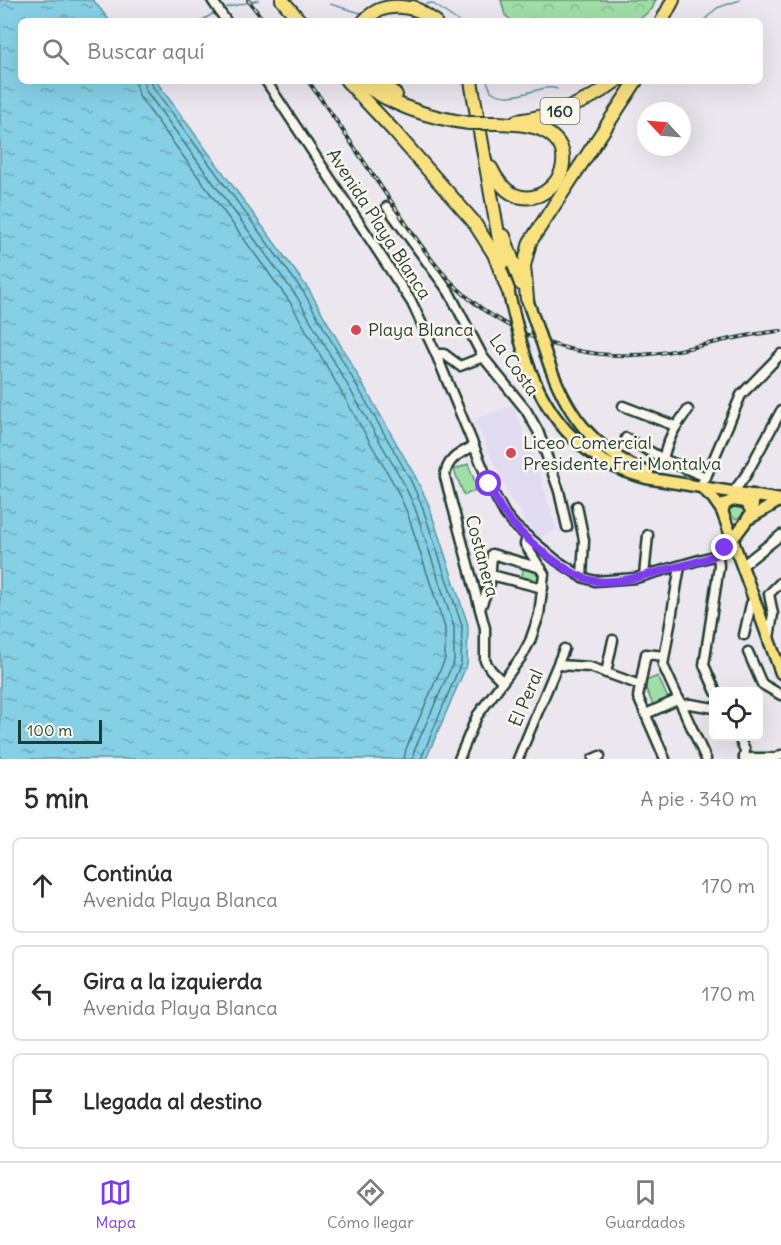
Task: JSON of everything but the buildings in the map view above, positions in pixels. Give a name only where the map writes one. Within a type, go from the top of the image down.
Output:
[{"type":"highway","points":[[282,0],[297,18]]},
{"type":"highway","points":[[292,0],[307,18]]},
{"type":"highway","points":[[395,0],[430,18]]},
{"type":"highway","points":[[664,18],[673,0]]},
{"type":"highway","points":[[673,18],[681,0]]},
{"type":"highway","points":[[368,18],[378,10],[389,7],[420,11]]},
{"type":"highway","points":[[350,84],[473,221],[489,246],[508,290]]},
{"type":"highway","name":"160","points":[[364,84],[388,100],[436,118],[498,120],[535,118],[560,111],[590,98],[611,84]]},
{"type":"highway","name":"160","points":[[376,84],[396,95],[430,108],[470,119]]},
{"type":"highway","points":[[382,84],[396,95]]},
{"type":"highway","points":[[472,84],[508,290]]},
{"type":"highway","name":"160","points":[[498,120],[556,105],[598,84]]},
{"type":"highway","points":[[527,299],[524,266],[530,242],[634,84]]},
{"type":"highway","points":[[484,155],[498,182],[509,192],[518,196],[534,197],[544,194],[560,177],[563,163],[562,153],[559,144],[550,135],[532,127],[498,120]]},
{"type":"highway","points":[[493,201],[507,248],[527,299]]},
{"type":"main road","points":[[508,290],[520,342],[532,379],[541,397],[572,438],[595,456],[620,469],[646,478],[703,482],[781,500]]},
{"type":"main road","points":[[527,299],[557,385],[566,404],[590,436],[620,459],[671,481]]},
{"type":"main road","points":[[703,482],[734,523],[781,500]]},
{"type":"main road","points":[[734,491],[724,510],[781,673]]},
{"type":"main road","points":[[733,539],[754,504],[753,495]]},
{"type":"main road","points":[[724,510],[733,500],[745,502],[749,506],[748,517]]},
{"type":"street","points":[[212,0],[224,18]]},
{"type":"street","name":"Avenida Playa Blanca","points":[[268,84],[417,311],[500,506],[511,522],[526,537],[582,577],[604,581],[644,576],[718,554],[733,539]]},
{"type":"street","name":"La Costa","points":[[387,207],[455,302],[483,357],[510,393],[522,403],[538,431],[560,491],[567,527]]},
{"type":"street","points":[[436,354],[444,354],[460,366],[483,357]]},
{"type":"street","points":[[626,438],[703,482],[741,395],[781,354]]},
{"type":"street","points":[[622,406],[675,426]]},
{"type":"street","points":[[663,459],[668,439],[688,410]]},
{"type":"street","points":[[734,491],[747,475],[781,411]]},
{"type":"street","name":"Costanera","points":[[474,446],[450,461],[445,477],[485,633],[485,662],[502,681]]},
{"type":"street","points":[[578,506],[584,540],[582,577]]},
{"type":"street","points":[[644,576],[648,535]]},
{"type":"street","points":[[743,565],[781,535]]},
{"type":"street","points":[[459,759],[477,716],[522,656],[539,615],[544,574],[525,544],[526,537]]},
{"type":"street","points":[[480,610],[491,575],[492,554],[541,568]]},
{"type":"street","points":[[714,687],[704,663],[719,568],[718,554]]},
{"type":"street","points":[[680,566],[664,667],[706,759]]},
{"type":"street","points":[[491,575],[543,588]]},
{"type":"street","points":[[769,639],[772,620],[770,593],[781,582]]},
{"type":"street","points":[[744,635],[754,598]]},
{"type":"street","points":[[772,609],[781,617]]},
{"type":"street","points":[[606,673],[613,639]]},
{"type":"street","name":"El Peral","points":[[518,759],[564,649]]},
{"type":"street","points":[[748,652],[762,684],[781,695]]},
{"type":"street","points":[[664,656],[646,654],[638,697],[665,759]]},
{"type":"street","points":[[559,665],[584,666],[640,685]]},
{"type":"street","points":[[646,714],[681,702],[709,707]]},
{"type":"street","points":[[740,741],[744,749],[744,758],[776,758],[781,755]]},
{"type":"shaded area","name":"Liceo Comercial Presidente Frei Montalva","points":[[513,405],[540,476],[557,530],[537,539],[530,525],[527,526],[519,509],[511,500],[474,423],[479,417]]},
{"type":"green space","points":[[501,0],[656,0],[652,9],[641,18],[508,18],[505,15]]},
{"type":"green space","points":[[468,464],[478,489],[464,495],[454,470]]},
{"type":"green space","points":[[736,505],[746,510],[742,517],[736,519],[728,513],[730,506]]},
{"type":"green space","points":[[524,565],[541,569],[538,584],[521,580]]},
{"type":"green space","points":[[658,676],[669,701],[654,707],[643,682]]},
{"type":"water","points":[[0,0],[93,0],[108,18],[18,18],[18,84],[158,84],[309,290],[415,476],[428,503],[468,625],[467,664],[426,759],[0,759]]},
{"type":"waterway","points":[[224,8],[259,0]]},
{"type":"waterway","points":[[706,18],[717,8],[740,0]]},
{"type":"waterway","points":[[422,8],[425,4],[432,3],[454,18]]},
{"type":"waterway","points":[[330,4],[364,14]]},
{"type":"waterway","points":[[206,18],[214,13]]},
{"type":"waterway","points":[[488,84],[491,91],[508,96],[543,88],[557,89]]},
{"type":"railway","points":[[248,0],[262,18]]},
{"type":"railway","points":[[310,84],[413,235],[441,271],[460,291],[503,323],[552,344],[605,355],[652,354],[781,331]]},
{"type":"place","name":"Playa Blanca","points":[[356,330]]},
{"type":"place","name":"Liceo Comercial Presidente Frei Montalva","points":[[511,453]]},
{"type":"route","points":[[489,484],[505,514],[519,530],[556,560],[591,580],[610,581],[644,576],[713,556],[725,548]]}]
